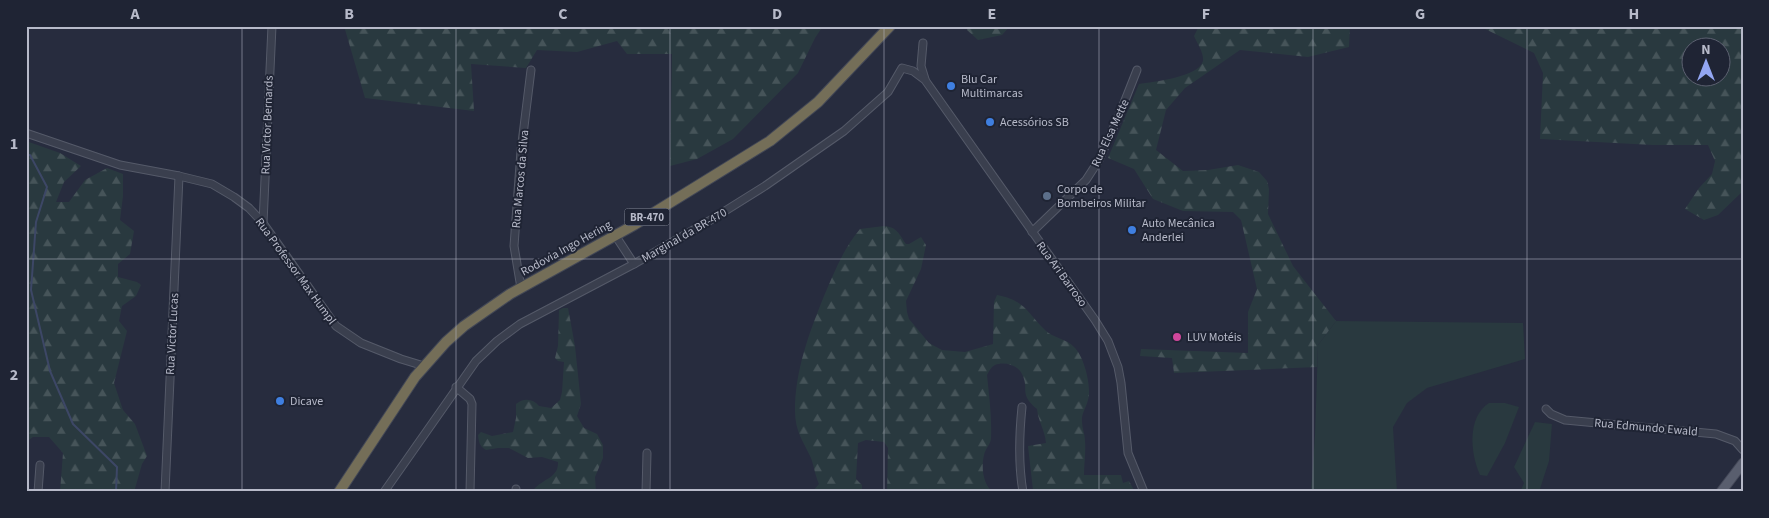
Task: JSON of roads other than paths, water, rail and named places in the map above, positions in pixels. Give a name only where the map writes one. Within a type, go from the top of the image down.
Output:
[{"type":"highway","name":"Rodovia Ingo Hering","points":[[339,492],[403,394],[424,366],[464,326],[488,308],[521,288],[615,235],[770,141],[818,102],[890,26]]},
{"type":"main road","points":[[1721,492],[1743,463]]},
{"type":"street","name":"Rua Victor Bernards","points":[[263,223],[272,26]]},
{"type":"street","points":[[924,44],[922,66],[925,80]]},
{"type":"street","name":"Rua Ari Barroso","points":[[902,68],[913,71],[925,80],[1108,341],[1118,367],[1121,383],[1128,453],[1144,492]]},
{"type":"street","name":"Marginal da BR-470","points":[[384,492],[456,387],[476,361],[497,341],[520,324],[634,264],[766,186],[844,130],[888,92],[902,68]]},
{"type":"street","name":"Rua Marcos da Silva","points":[[521,288],[514,246],[521,151],[531,70]]},
{"type":"street","name":"Rua Elsa Mette","points":[[1032,232],[1086,180],[1099,160],[1137,70]]},
{"type":"street","name":"Rua Professor Max Humpl","points":[[26,133],[120,165],[179,176],[219,187],[249,208],[263,223],[336,326],[362,343],[424,366]]},
{"type":"street","name":"Rua Victor Lucas","points":[[165,492],[179,176]]},
{"type":"street","points":[[615,235],[634,264]]},
{"type":"street","points":[[456,387],[472,404],[470,492]]},
{"type":"street","points":[[1022,407],[1019,429],[1019,467],[1023,492]]},
{"type":"street","name":"Rua Edmundo Ewald","points":[[1546,409],[1551,414],[1565,420],[1716,434],[1734,441],[1743,450]]},
{"type":"street","points":[[646,492],[647,454]]},
{"type":"street","points":[[38,492],[40,465]]},
{"type":"waterway","points":[[26,155],[30,155],[47,187],[36,222],[31,290],[50,371],[73,424],[117,467],[116,492]]},
{"type":"place","name":"Blu Car Multimarcas","points":[[951,86]]},
{"type":"place","name":"Acessórios SB","points":[[990,122]]},
{"type":"place","name":"Corpo de Bombeiros Militar","points":[[1047,196]]},
{"type":"place","name":"Auto Mecânica Anderlei","points":[[1132,230]]},
{"type":"place","name":"LUV Motéis","points":[[1177,337]]},
{"type":"place","name":"Dicave","points":[[280,401]]}]
